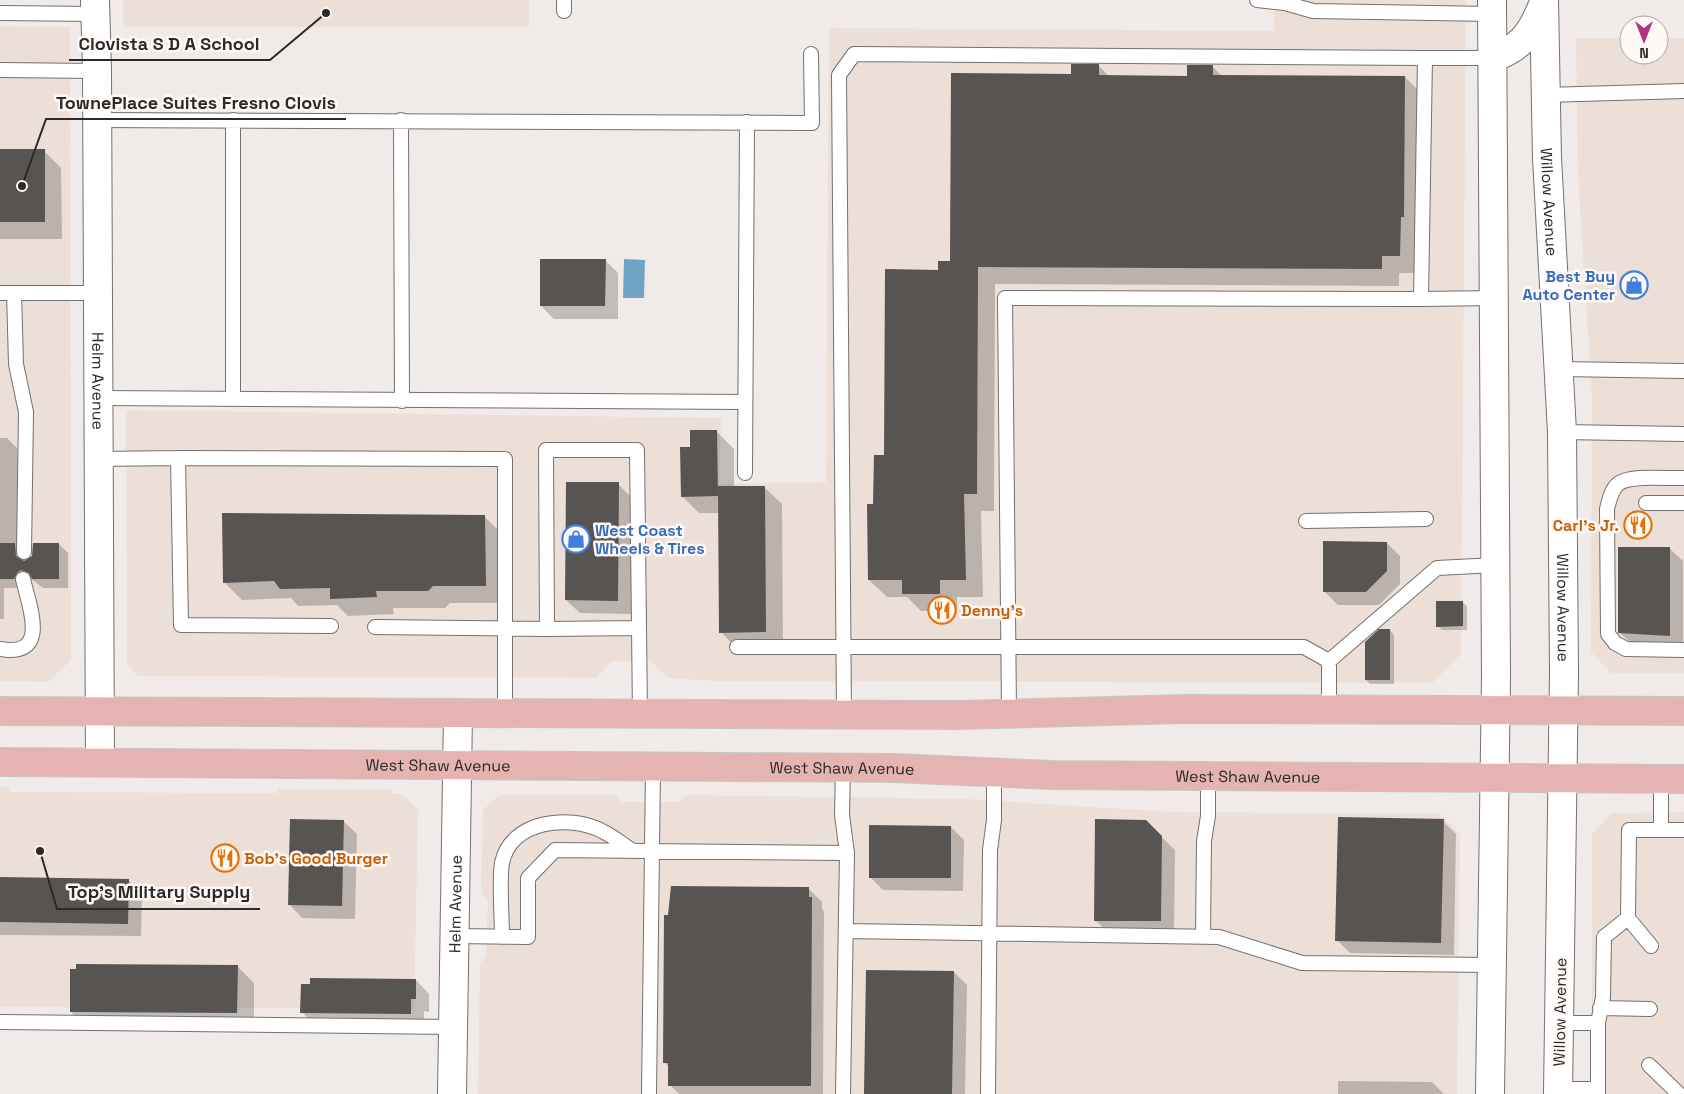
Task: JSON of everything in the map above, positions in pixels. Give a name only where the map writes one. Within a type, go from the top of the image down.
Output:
[{"type":"main road","points":[[1491,58],[1522,44],[1530,34],[1544,2]]},
{"type":"main road","name":"Willow Avenue","points":[[1544,2],[1545,95],[1562,432],[1564,710],[1559,1091]]},
{"type":"main road","name":"Helm Avenue","points":[[95,7],[97,71],[100,762]]},
{"type":"main road","points":[[1490,1094],[1496,710],[1496,298],[1491,58],[1492,7]]},
{"type":"main road","points":[[0,711],[844,715],[1009,714],[1184,709],[1684,711]]},
{"type":"main road","name":"Helm Avenue","points":[[452,1094],[458,714]]},
{"type":"main road","name":"West Shaw Avenue","points":[[0,762],[842,768],[1208,776],[1673,779]]},
{"type":"main road","points":[[1490,1054],[1498,1094]]},
{"type":"lane","points":[[1257,0],[1285,2],[1313,11],[1332,6],[1492,7]]},
{"type":"lane","points":[[0,13],[95,7]]},
{"type":"lane","points":[[97,120],[812,123],[811,54]]},
{"type":"lane","points":[[844,715],[839,74],[854,54],[1491,58]]},
{"type":"lane","points":[[1420,298],[1425,58]]},
{"type":"lane","points":[[0,70],[97,71]]},
{"type":"lane","points":[[1545,95],[1684,91]]},
{"type":"lane","points":[[233,120],[233,399]]},
{"type":"lane","points":[[401,120],[402,400]]},
{"type":"lane","points":[[745,472],[747,122]]},
{"type":"lane","points":[[0,293],[97,293]]},
{"type":"lane","points":[[14,293],[16,364],[26,412],[24,552]]},
{"type":"lane","points":[[1009,714],[1005,298],[1496,298]]},
{"type":"lane","points":[[1560,369],[1684,371]]},
{"type":"lane","points":[[98,398],[745,402]]},
{"type":"lane","points":[[1562,432],[1684,434]]},
{"type":"lane","points":[[547,629],[546,450],[637,450],[640,715]]},
{"type":"lane","points":[[178,458],[181,624],[331,626]]},
{"type":"lane","points":[[98,459],[505,459],[505,714]]},
{"type":"lane","points":[[1684,478],[1630,479],[1618,484],[1610,495],[1607,509],[1608,634],[1615,643],[1626,648],[1684,650]]},
{"type":"lane","points":[[1646,503],[1684,504]]},
{"type":"lane","points":[[1306,521],[1426,519]]},
{"type":"lane","points":[[1329,709],[1329,661],[1437,568],[1496,566]]},
{"type":"lane","points":[[0,649],[9,651],[23,648],[31,640],[35,631],[23,579]]},
{"type":"lane","points":[[375,627],[639,628]]},
{"type":"lane","points":[[738,647],[1304,647],[1329,661]]},
{"type":"lane","points":[[650,1094],[653,767]]},
{"type":"lane","points":[[842,768],[842,816],[847,853],[843,1094]]},
{"type":"lane","points":[[988,1094],[990,850],[994,820],[994,772]]},
{"type":"lane","points":[[1203,936],[1204,841],[1208,816],[1208,776]]},
{"type":"lane","points":[[1662,830],[1673,779]]},
{"type":"lane","points":[[502,937],[502,864],[515,841],[531,827],[549,824],[586,825],[602,831],[631,850]]},
{"type":"lane","points":[[1651,946],[1628,918],[1629,830],[1684,830]]},
{"type":"lane","points":[[455,936],[528,938],[528,878],[555,850],[847,853]]},
{"type":"lane","points":[[1559,1091],[1598,1091],[1598,1023],[1604,938],[1628,918]]},
{"type":"lane","points":[[846,931],[1203,936],[1219,937],[1302,963],[1492,965]]},
{"type":"lane","points":[[1600,1008],[1650,1007]]},
{"type":"lane","points":[[0,1022],[453,1027]]},
{"type":"lane","points":[[1560,1023],[1598,1023]]},
{"type":"lane","points":[[1649,1065],[1679,1094]]},
{"type":"shaded area","points":[[123,0],[529,0],[529,27],[123,27]]},
{"type":"shaded area","points":[[1274,0],[1466,0],[1461,654],[1432,683],[716,681],[668,678],[650,661],[612,661],[596,678],[138,676],[127,664],[126,410],[721,418],[719,484],[826,482],[829,28],[1274,31]]},
{"type":"shaded area","points":[[0,26],[70,27],[71,660],[48,682],[0,681]]},
{"type":"shaded area","points":[[1576,38],[1619,38],[1619,65],[1669,65],[1669,38],[1684,38],[1684,673],[1611,673],[1591,652],[1592,396],[1578,174]]},
{"type":"shaded area","points":[[0,787],[9,787],[10,792],[277,793],[278,789],[391,789],[391,794],[402,794],[418,810],[414,1009],[0,1007]]},
{"type":"shaded area","points":[[499,795],[616,795],[622,802],[679,802],[686,795],[966,799],[1173,812],[1440,814],[1460,835],[1457,1094],[478,1094],[480,963],[486,957],[488,900],[481,893],[483,810]]},
{"type":"shaded area","points":[[1684,812],[1684,1094],[1592,1094],[1592,834],[1612,813]]},
{"type":"water","points":[[624,259],[645,260],[644,298],[623,298]]},
{"type":"building","points":[[1071,64],[1099,64],[1099,75],[1187,76],[1187,65],[1213,65],[1213,75],[1405,76],[1404,217],[1401,217],[1400,256],[1382,256],[1382,269],[978,267],[977,494],[964,494],[966,580],[940,580],[940,594],[902,594],[902,580],[868,580],[867,504],[873,504],[874,455],[884,455],[885,269],[938,270],[938,261],[950,261],[951,73],[1071,74]]},
{"type":"building","points":[[0,149],[45,149],[45,222],[0,222]]},
{"type":"building","points":[[540,259],[606,259],[605,306],[540,306]]},
{"type":"building","points":[[690,430],[717,430],[718,496],[681,497],[680,447],[690,447]]},
{"type":"building","points":[[566,482],[619,482],[618,601],[565,600]]},
{"type":"building","points":[[718,486],[765,486],[766,632],[719,633]]},
{"type":"building","points":[[222,513],[485,515],[486,586],[433,586],[428,591],[376,591],[377,597],[330,599],[330,588],[280,589],[274,581],[223,583]]},
{"type":"building","points":[[1323,541],[1387,542],[1387,571],[1366,592],[1323,592]]},
{"type":"building","points":[[0,543],[15,543],[16,556],[24,561],[32,556],[33,543],[59,543],[59,579],[32,579],[29,573],[21,570],[14,579],[0,579]]},
{"type":"building","points":[[1618,547],[1670,547],[1670,636],[1618,633]]},
{"type":"building","points":[[1436,601],[1463,601],[1463,626],[1436,627]]},
{"type":"building","points":[[1379,629],[1390,629],[1390,680],[1365,680],[1365,642]]},
{"type":"building","points":[[1338,817],[1444,819],[1441,943],[1335,941]]},
{"type":"building","points":[[290,819],[344,820],[342,906],[288,905]]},
{"type":"building","points":[[1095,819],[1146,820],[1162,836],[1161,921],[1094,921]]},
{"type":"building","points":[[869,825],[951,826],[951,878],[869,878]]},
{"type":"building","points":[[0,877],[129,879],[128,924],[0,922]]},
{"type":"building","points":[[671,886],[809,887],[809,897],[812,897],[811,1086],[668,1086],[668,1063],[663,1063],[664,915],[668,915]]},
{"type":"building","points":[[76,964],[238,965],[237,1013],[70,1012],[70,969],[76,969]]},
{"type":"building","points":[[866,970],[954,971],[952,1094],[864,1094]]},
{"type":"building","points":[[310,978],[416,979],[416,999],[411,999],[411,1014],[300,1013],[301,984],[310,984]]},
{"type":"place","name":"Clovista S D A School","points":[[326,13]]},
{"type":"place","name":"TownePlace Suites Fresno Clovis","points":[[22,186]]},
{"type":"place","name":"Best Buy Auto Center","points":[[1634,285]]},
{"type":"place","name":"Carl's Jr.","points":[[1638,525]]},
{"type":"place","name":"West Coast Wheels & Tires","points":[[576,539]]},
{"type":"place","name":"Denny's","points":[[942,610]]},
{"type":"place","name":"Top's Military Supply","points":[[40,851]]},
{"type":"place","name":"Bob's Good Burger","points":[[225,858]]}]
